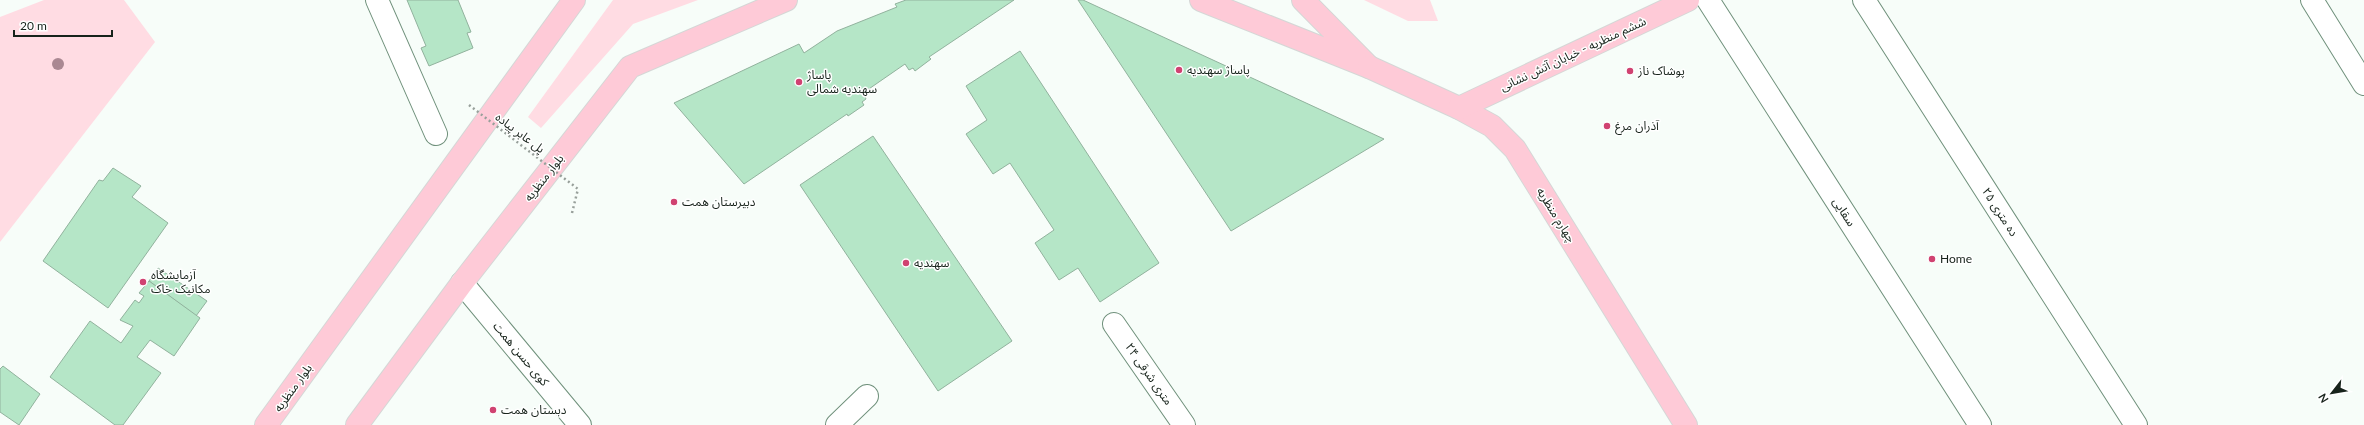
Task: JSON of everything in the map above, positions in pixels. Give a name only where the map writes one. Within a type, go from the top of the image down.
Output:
[{"type":"main road","name":"بلوار منظریه","points":[[266,425],[574,0]]},
{"type":"main road","name":"بلوار منظریه","points":[[356,425],[462,282],[630,67],[786,0]]},
{"type":"main road","name":"چهارم منظریه","points":[[1200,0],[1368,68],[1459,108],[1492,126],[1515,149],[1686,425]]},
{"type":"main road","points":[[1303,0],[1368,68]]},
{"type":"main road","name":"ششم منظریه - خیابان آتش نشانی","points":[[1459,108],[1688,0]]},
{"type":"street","points":[[377,0],[436,134]]},
{"type":"street","name":"سقایی","points":[[1708,0],[1980,425]]},
{"type":"street","name":"ده متری ۲۵","points":[[1864,0],[2136,425]]},
{"type":"street","points":[[2312,0],[2364,84]]},
{"type":"street","name":"کوی حسن همت","points":[[462,282],[580,425]]},
{"type":"street","name":"۲۴ متری شرقی","points":[[1114,324],[1184,425]]},
{"type":"street","points":[[837,425],[867,396]]},
{"type":"path","name":"پل عابر پیاده","points":[[469,106],[578,189],[572,213]]},
{"type":"shaded area","points":[[44,0],[124,0],[155,42],[0,242],[0,17]]},
{"type":"shaded area","points":[[613,0],[698,0],[633,24],[541,128],[528,117]]},
{"type":"shaded area","points":[[1364,0],[1430,0],[1438,21],[1408,21]]},
{"type":"building","points":[[407,0],[458,0],[471,32],[467,33],[473,48],[429,66],[421,48],[426,46]]},
{"type":"building","name":"پاساژ سهندیه شمالی","points":[[906,0],[1014,0],[929,57],[931,59],[915,71],[913,68],[909,70],[905,64],[863,93],[866,99],[862,102],[864,105],[848,116],[847,114],[744,184],[674,103],[799,44],[804,53],[837,31],[897,7],[895,4]]},
{"type":"building","name":"پاساژ سهندیه","points":[[1078,0],[1083,0],[1384,139],[1231,231]]},
{"type":"building","points":[[1020,51],[1159,263],[1100,302],[1078,268],[1059,280],[1035,243],[1054,230],[1010,163],[993,174],[966,134],[987,120],[966,86]]},
{"type":"building","name":"سهندیه","points":[[873,136],[1012,341],[938,391],[800,185]]},
{"type":"building","points":[[113,168],[141,186],[132,197],[168,223],[108,308],[43,261],[99,180],[103,181]]},
{"type":"building","points":[[158,268],[207,301],[196,316],[149,281]]},
{"type":"building","points":[[149,281],[200,318],[174,356],[150,340],[137,357],[161,373],[123,425],[115,425],[50,377],[90,321],[121,343],[133,326],[120,320],[135,300],[139,303],[144,296],[139,293]]},
{"type":"building","points":[[3,366],[40,394],[19,425],[0,412],[0,369]]},
{"type":"place","name":"پاساژ سهندیه","points":[[1179,70]]},
{"type":"place","name":"پوشاک ناز","points":[[1630,71]]},
{"type":"place","name":"پاساژ سهندیه شمالی","points":[[799,82]]},
{"type":"place","name":"آذران مرغ","points":[[1607,126]]},
{"type":"place","name":"دبیرستان همت","points":[[674,202]]},
{"type":"place","name":"Home","points":[[1932,259]]},
{"type":"place","name":"سهندیه","points":[[906,263]]},
{"type":"place","name":"آزمایشگاه مکانیک خاک","points":[[143,282]]},
{"type":"place","name":"دبستان همت","points":[[493,410]]}]
